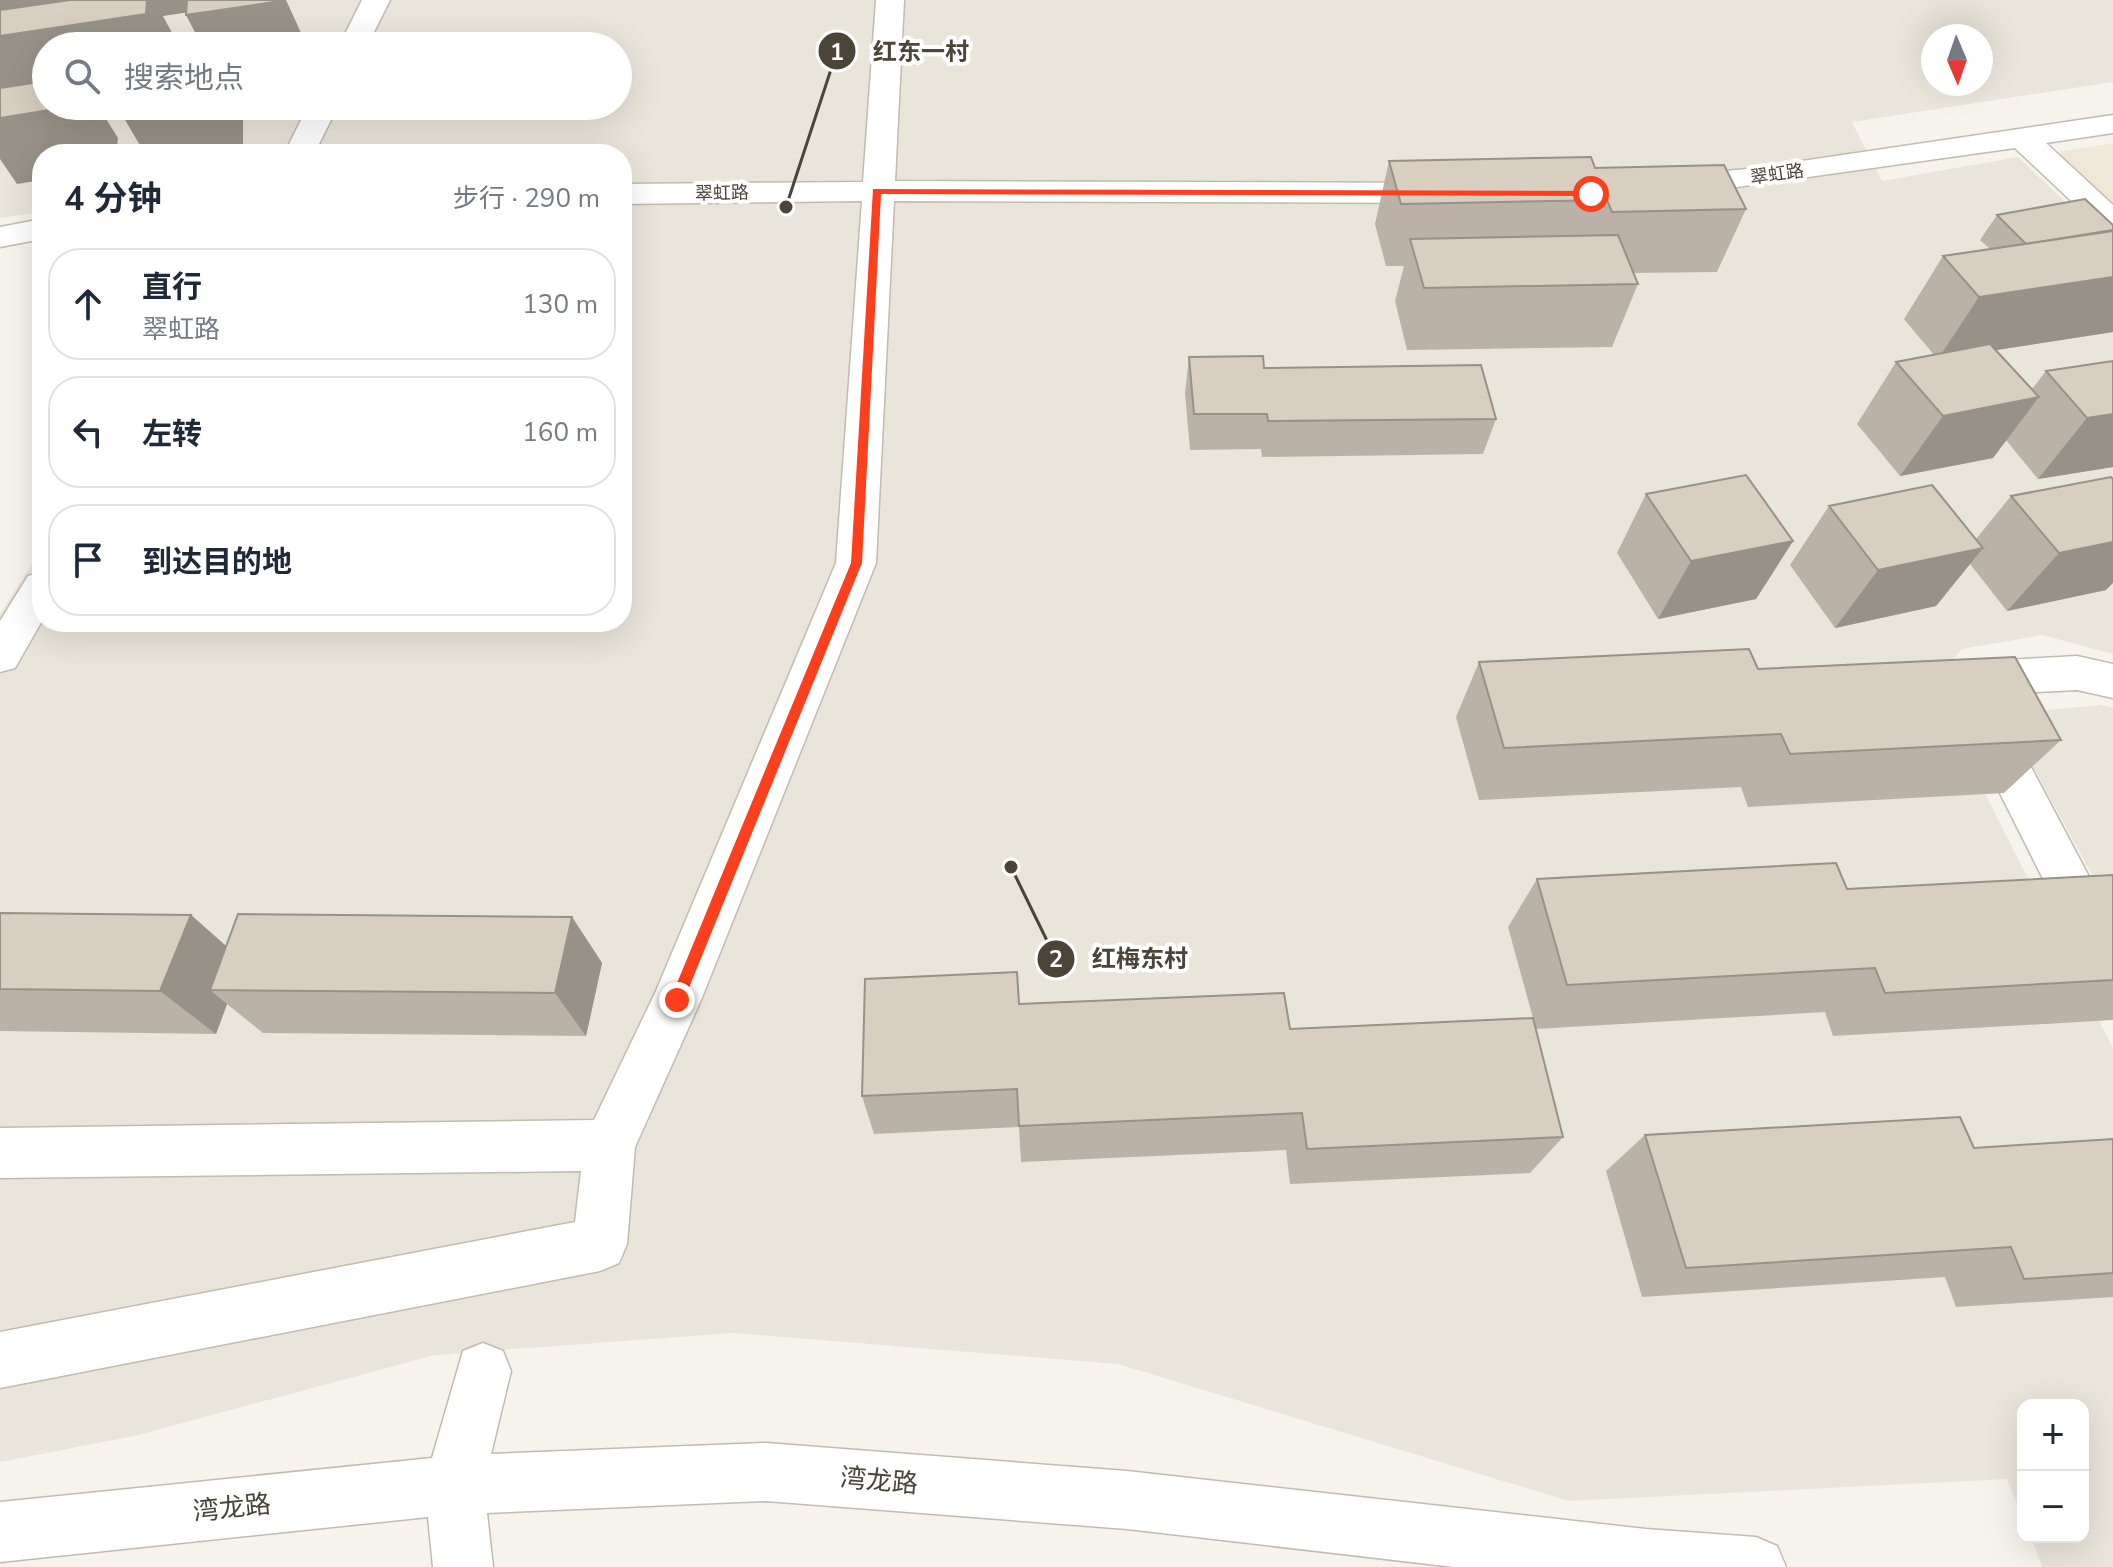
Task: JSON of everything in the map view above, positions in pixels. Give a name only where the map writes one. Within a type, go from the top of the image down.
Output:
[{"type":"street","points":[[360,32],[376,0]]},
{"type":"street","points":[[0,1360],[600,1244],[609,1145],[677,1000],[856,563],[876,191],[890,0]]},
{"type":"street","points":[[304,144],[316,120]]},
{"type":"street","name":"翠虹路","points":[[1637,189],[1747,178],[2113,124]]},
{"type":"street","points":[[2023,138],[2113,223]]},
{"type":"street","name":"翠虹路","points":[[632,194],[876,191],[1479,193]]},
{"type":"street","points":[[0,237],[32,231]]},
{"type":"street","points":[[0,656],[32,603]]},
{"type":"street","points":[[2113,681],[2077,673],[1987,678],[1974,700],[2113,969]]},
{"type":"street","points":[[0,1153],[609,1145]]},
{"type":"street","points":[[463,1567],[454,1485],[483,1371]]},
{"type":"street","name":"湾龙路","points":[[0,1532],[454,1485],[766,1472],[1127,1500],[1646,1559],[1756,1567]]},
{"type":"shaded area","points":[[0,0],[2113,0],[2113,82],[1852,122],[1882,181],[2018,157],[2113,248],[2113,654],[2042,635],[1962,649],[1931,686],[2113,1048],[2113,1567],[2042,1567],[2033,1543],[2089,1543],[2089,1399],[2017,1399],[2017,1503],[2007,1479],[1569,1501],[1118,1364],[733,1333],[435,1355],[134,1436],[0,1462],[0,614],[32,564],[32,632],[632,632],[632,144],[32,144],[32,213],[0,218]]},
{"type":"shaded area","points":[[2113,143],[2113,203],[2057,152]]},
{"type":"shaded area","points":[[2101,705],[2113,708],[2113,913],[2004,714]]},
{"type":"building","points":[[70,0],[147,0],[146,14],[0,36],[0,10]]},
{"type":"building","points":[[187,0],[274,0],[274,2],[186,15]]},
{"type":"building","points":[[32,83],[32,113],[0,118],[0,88]]},
{"type":"building","points":[[1591,157],[1595,168],[1724,165],[1746,209],[1612,212],[1607,200],[1401,204],[1389,161]]},
{"type":"building","points":[[2085,199],[2113,225],[2113,230],[2026,244],[1997,215]]},
{"type":"building","points":[[2113,231],[2113,277],[1979,297],[1943,256]]},
{"type":"building","points":[[1618,235],[1638,284],[1424,288],[1410,239]]},
{"type":"building","points":[[1990,344],[2039,397],[1943,416],[1896,362]]},
{"type":"building","points":[[1263,356],[1264,368],[1481,365],[1496,419],[1268,421],[1267,414],[1194,414],[1189,357]]},
{"type":"building","points":[[2113,361],[2113,414],[2087,418],[2046,371]]},
{"type":"building","points":[[1746,475],[1793,541],[1691,561],[1646,494]]},
{"type":"building","points":[[2111,477],[2113,542],[2059,553],[2011,496]]},
{"type":"building","points":[[1932,485],[1983,548],[1878,570],[1829,506]]},
{"type":"building","points":[[1749,649],[1758,669],[2015,657],[2061,740],[1790,754],[1781,734],[1504,748],[1479,662]]},
{"type":"building","points":[[1836,863],[1847,889],[2113,875],[2113,980],[1885,993],[1875,968],[1567,985],[1537,879]]},
{"type":"building","points":[[0,913],[191,915],[160,991],[0,989]]},
{"type":"building","points":[[238,914],[572,917],[555,993],[210,990]]},
{"type":"building","points":[[1017,972],[1019,1004],[1284,993],[1290,1029],[1533,1018],[1563,1137],[1307,1149],[1302,1113],[1019,1126],[1017,1089],[862,1096],[865,979]]},
{"type":"building","points":[[1960,1117],[1974,1148],[2113,1139],[2113,1273],[2024,1279],[2011,1247],[1686,1268],[1645,1135]]},
{"type":"place","name":"红东一村","points":[[786,207]]},
{"type":"place","name":"红梅东村","points":[[1011,867]]},
{"type":"route","points":[[677,1000],[856,563],[876,191],[1591,194]]}]
